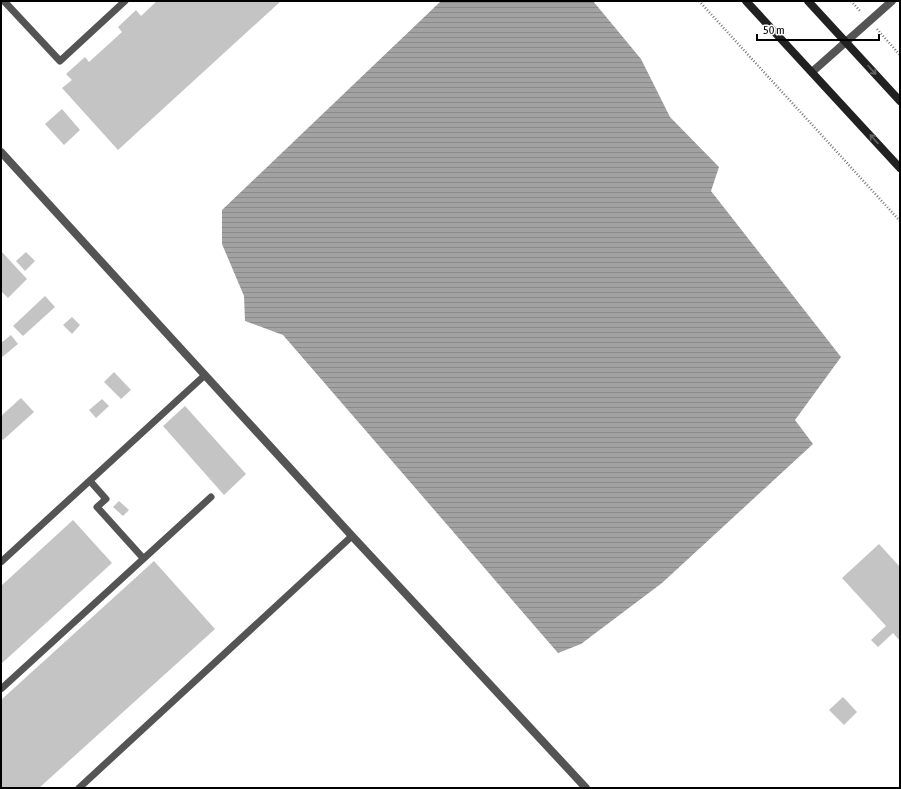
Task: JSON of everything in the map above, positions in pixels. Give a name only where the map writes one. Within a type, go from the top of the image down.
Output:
[{"type":"main road","points":[[746,1],[900,168]]},
{"type":"main road","points":[[808,1],[900,101]]},
{"type":"street","points":[[812,72],[892,1]]},
{"type":"street","points":[[1,152],[352,536],[586,788]]},
{"type":"lane","points":[[4,1],[60,61],[125,1]]},
{"type":"lane","points":[[1,562],[205,375]]},
{"type":"lane","points":[[90,481],[106,499],[97,507],[143,558]]},
{"type":"lane","points":[[1,690],[211,497]]},
{"type":"lane","points":[[79,788],[352,536]]},
{"type":"path","points":[[699,1],[900,221]]},
{"type":"path","points":[[851,1],[900,55]]},
{"type":"shaded area","points":[[441,1],[593,1],[641,59],[670,117],[719,167],[711,191],[841,357],[795,420],[813,444],[662,583],[581,644],[558,653],[283,335],[245,321],[244,296],[222,244],[222,210]]},
{"type":"building","points":[[157,1],[281,1],[118,150],[62,88],[72,80],[66,74],[85,57],[89,62],[122,32],[118,27],[136,10],[141,16]]},
{"type":"building","points":[[62,109],[80,130],[64,145],[45,124]]},
{"type":"building","points":[[1,251],[27,279],[8,298],[1,291]]},
{"type":"building","points":[[26,252],[35,261],[25,271],[16,261]]},
{"type":"building","points":[[45,296],[55,307],[23,336],[13,326]]},
{"type":"building","points":[[72,317],[80,325],[72,334],[63,325]]},
{"type":"building","points":[[11,335],[18,344],[1,358],[1,343]]},
{"type":"building","points":[[114,372],[131,390],[121,399],[104,382]]},
{"type":"building","points":[[21,398],[34,412],[3,440],[1,438],[1,416]]},
{"type":"building","points":[[102,399],[109,406],[96,418],[89,410]]},
{"type":"building","points":[[185,406],[246,474],[224,495],[163,426]]},
{"type":"building","points":[[119,501],[129,510],[123,516],[113,507]]},
{"type":"building","points":[[73,520],[112,563],[1,664],[1,586]]},
{"type":"building","points":[[879,544],[900,567],[900,641],[893,633],[878,647],[871,640],[886,626],[842,578]]},
{"type":"building","points":[[154,561],[215,629],[39,788],[1,788],[1,700]]},
{"type":"building","points":[[843,697],[857,712],[844,725],[829,710]]}]
